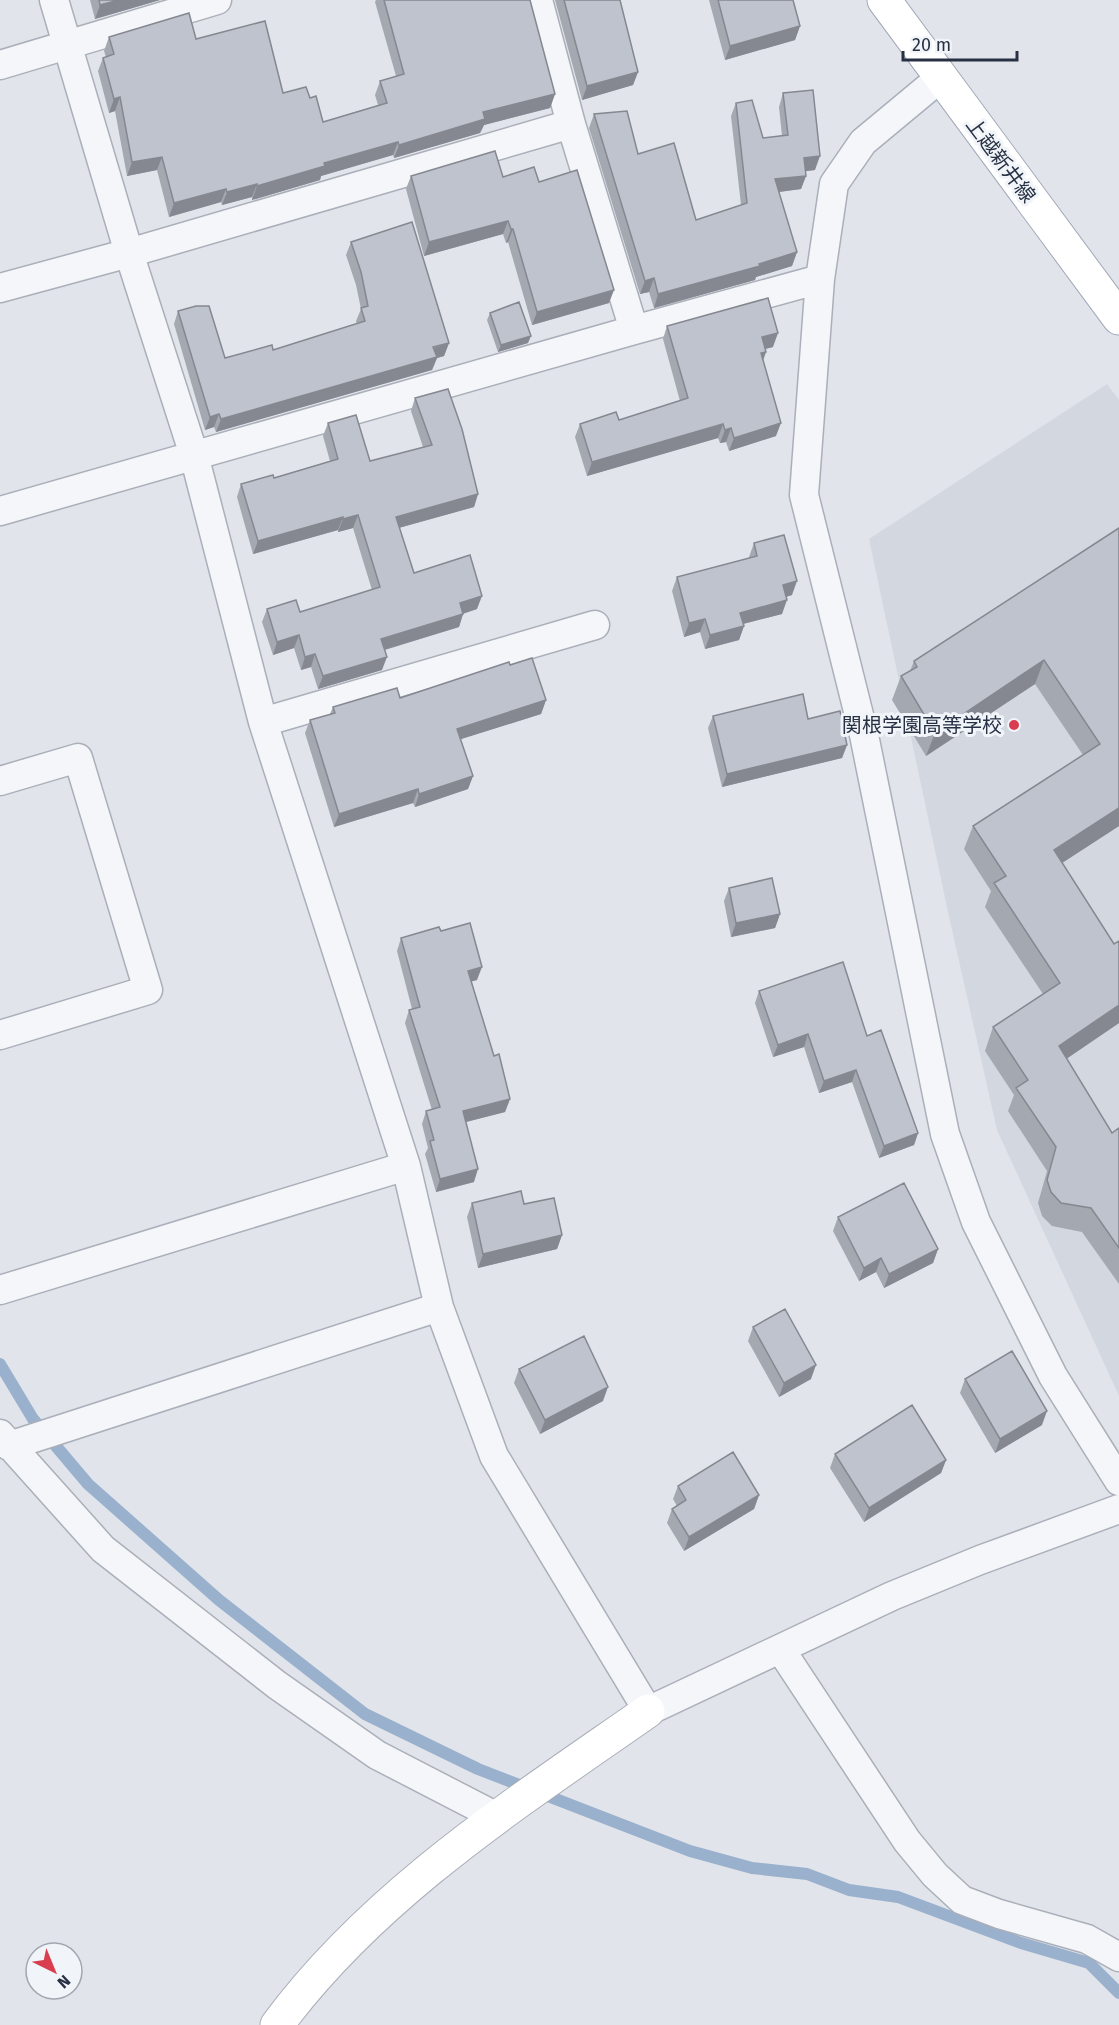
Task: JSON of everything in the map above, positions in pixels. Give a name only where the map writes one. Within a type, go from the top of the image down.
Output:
[{"type":"street","points":[[54,0],[129,253],[194,455],[263,722],[406,1166],[438,1307],[494,1456],[648,1711]]},
{"type":"street","points":[[0,65],[217,0]]},
{"type":"street","points":[[538,0],[571,124],[634,330]]},
{"type":"street","name":"上越新井線","points":[[884,0],[1119,318]]},
{"type":"street","points":[[940,78],[863,142],[834,184],[820,279],[804,495],[864,735],[945,1134],[976,1222],[1053,1376],[1119,1481]]},
{"type":"street","points":[[0,288],[129,253],[571,124]]},
{"type":"street","points":[[0,512],[194,455],[820,279]]},
{"type":"street","points":[[263,722],[596,625]]},
{"type":"street","points":[[0,781],[78,758],[148,990],[0,1035]]},
{"type":"street","points":[[0,1290],[406,1166]]},
{"type":"street","points":[[438,1307],[5,1440],[103,1549],[277,1685],[377,1755],[497,1817]]},
{"type":"street","points":[[277,2025],[320,1972],[366,1925],[497,1817],[648,1711],[892,1596],[980,1560],[1119,1509]]},
{"type":"street","points":[[781,1650],[907,1841],[942,1881],[963,1900],[999,1914],[1087,1939],[1119,1957]]},
{"type":"shaded area","name":"関根学園高等学校","points":[[1107,384],[1119,400],[1119,1396],[997,1130],[869,539]]},
{"type":"building","points":[[99,0],[119,0],[100,5]]},
{"type":"building","points":[[384,0],[530,0],[555,94],[483,112],[485,119],[399,145],[398,142],[324,163],[325,166],[257,186],[257,184],[227,192],[226,189],[174,203],[162,157],[132,162],[120,97],[114,99],[103,58],[114,54],[109,37],[189,13],[196,39],[265,21],[283,93],[306,87],[310,98],[316,96],[323,122],[387,103],[380,81],[404,74]]},
{"type":"building","points":[[564,0],[620,0],[638,72],[587,86]]},
{"type":"building","points":[[718,0],[793,0],[800,26],[730,46]]},
{"type":"building","points":[[813,90],[820,156],[804,158],[806,176],[775,179],[797,252],[759,264],[760,266],[658,294],[654,278],[645,281],[594,114],[627,111],[638,154],[674,143],[696,220],[747,203],[736,103],[752,100],[763,138],[788,135],[783,93]]},
{"type":"building","points":[[495,151],[503,177],[534,167],[539,182],[577,170],[614,290],[537,312],[513,229],[508,221],[429,242],[411,176]]},
{"type":"building","points":[[412,222],[449,343],[433,347],[437,357],[221,419],[219,414],[210,417],[178,311],[196,306],[209,306],[225,358],[272,345],[273,350],[365,321],[361,308],[368,306],[361,272],[351,242]]},
{"type":"building","points":[[768,298],[778,333],[762,337],[766,352],[761,353],[781,423],[734,438],[731,428],[725,430],[723,424],[592,462],[580,424],[616,412],[619,420],[688,398],[667,326]]},
{"type":"building","points":[[519,302],[531,336],[501,345],[490,313]]},
{"type":"building","points":[[448,389],[462,429],[478,494],[396,517],[414,573],[470,555],[482,596],[460,603],[463,614],[381,639],[387,657],[323,676],[315,654],[305,657],[299,635],[277,642],[267,609],[296,600],[300,612],[380,587],[358,515],[343,519],[343,517],[258,541],[241,484],[273,475],[274,478],[338,459],[328,423],[356,415],[370,461],[432,445],[415,398]]},
{"type":"building","points":[[1119,528],[1119,808],[1054,850],[1114,944],[1119,941],[1119,1005],[1059,1046],[1112,1133],[1119,1128],[1119,1248],[1091,1208],[1061,1203],[1051,1192],[1047,1180],[1056,1147],[1016,1088],[1028,1080],[993,1027],[1060,983],[994,883],[1006,876],[973,826],[1100,744],[1044,660],[935,733],[901,676],[917,667],[914,661]]},
{"type":"building","points":[[784,535],[797,581],[783,585],[787,600],[740,613],[744,626],[710,635],[705,619],[689,623],[677,577],[757,556],[754,543]]},
{"type":"building","points":[[532,658],[546,700],[457,729],[473,776],[419,794],[418,789],[339,814],[310,720],[335,713],[333,707],[397,688],[400,698],[509,662],[510,665]]},
{"type":"building","points":[[803,694],[808,719],[840,711],[847,745],[727,774],[713,716]]},
{"type":"building","points":[[772,878],[780,914],[736,923],[729,888]]},
{"type":"building","points":[[470,923],[482,967],[468,971],[494,1056],[499,1054],[510,1099],[463,1111],[478,1169],[440,1179],[430,1141],[434,1140],[426,1111],[440,1107],[409,1010],[420,1007],[401,938],[439,927],[441,931]]},
{"type":"building","points":[[843,962],[867,1036],[881,1030],[918,1133],[884,1146],[856,1070],[824,1081],[808,1034],[778,1045],[759,991]]},
{"type":"building","points":[[904,1183],[938,1249],[889,1274],[881,1258],[864,1268],[838,1217]]},
{"type":"building","points":[[521,1191],[524,1204],[554,1198],[562,1235],[483,1254],[472,1203]]},
{"type":"building","points":[[785,1309],[816,1365],[784,1383],[753,1327]]},
{"type":"building","points":[[584,1336],[608,1387],[545,1420],[519,1369]]},
{"type":"building","points":[[1012,1351],[1047,1411],[1000,1439],[965,1379]]},
{"type":"building","points":[[912,1405],[946,1460],[869,1508],[835,1454]]},
{"type":"building","points":[[733,1452],[759,1495],[689,1537],[672,1509],[686,1500],[678,1486]]},
{"type":"waterway","points":[[0,1364],[33,1419],[88,1484],[219,1600],[365,1714],[478,1769],[690,1851],[752,1868],[807,1874],[849,1890],[898,1897],[1021,1943],[1089,1963],[1119,1993]]},
{"type":"place","name":"関根学園高等学校","points":[[1014,725]]}]
